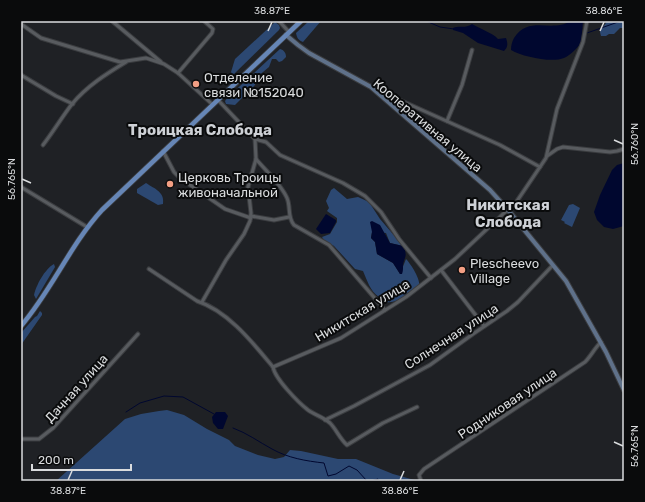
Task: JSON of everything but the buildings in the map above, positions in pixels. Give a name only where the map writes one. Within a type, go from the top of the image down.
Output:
[{"type":"main road","points":[[21,326],[43,298],[87,227],[106,206],[301,21]]},
{"type":"street","points":[[112,21],[178,74],[213,105]]},
{"type":"street","points":[[178,74],[212,33],[213,29],[204,21]]},
{"type":"street","points":[[279,21],[288,33]]},
{"type":"street","points":[[546,158],[557,109],[583,42],[587,21]]},
{"type":"street","points":[[21,24],[41,38],[120,62],[146,58],[164,64]]},
{"type":"street","name":"Кооперативная улица","points":[[288,33],[308,53],[371,87],[490,190],[541,250],[569,286],[601,342],[624,390]]},
{"type":"street","points":[[446,121],[462,85],[472,50]]},
{"type":"street","points":[[43,145],[72,104],[102,77],[130,60]]},
{"type":"street","points":[[21,75],[72,104]]},
{"type":"street","points":[[371,87],[500,145],[540,166]]},
{"type":"street","points":[[218,100],[255,140],[266,142],[280,155],[343,183],[365,196],[381,212],[399,239],[431,278]]},
{"type":"street","points":[[202,302],[226,260],[244,234],[251,217],[248,187],[256,159],[255,140]]},
{"type":"street","points":[[546,158],[557,149],[563,147],[617,152],[623,149],[624,145]]},
{"type":"street","points":[[163,151],[174,172],[180,178],[225,209],[251,217],[274,220],[289,217]]},
{"type":"street","name":"Никитская улица","points":[[273,367],[341,338],[406,297],[431,278],[455,259],[508,210],[517,200],[546,158]]},
{"type":"street","points":[[256,159],[287,198],[289,204],[290,221],[294,225],[305,230],[328,245],[385,310]]},
{"type":"street","points":[[21,187],[87,227]]},
{"type":"street","name":"Солнечная улица","points":[[326,420],[430,365],[507,311],[518,302],[553,265]]},
{"type":"street","points":[[149,269],[197,301],[202,302],[228,319],[256,347],[273,367],[282,384],[308,410],[326,420],[345,443],[350,444],[383,423],[417,407]]},
{"type":"street","points":[[441,270],[484,326]]},
{"type":"street","name":"Дачная улица","points":[[21,440],[39,439],[53,428],[138,334]]},
{"type":"street","name":"Родниковая улица","points":[[421,481],[419,475],[424,469],[585,362],[592,356],[596,347],[601,342]]},
{"type":"shaded area","points":[[309,21],[321,21],[303,42],[298,39],[296,33]]},
{"type":"shaded area","points":[[571,21],[583,21],[581,43],[564,58],[545,60],[516,53],[511,50],[514,38],[526,27],[556,25]]},
{"type":"shaded area","points":[[607,21],[624,21],[624,28],[620,28],[614,34],[601,36],[600,32]]},
{"type":"shaded area","points":[[275,22],[279,25],[279,30],[233,75],[231,72],[235,59]]},
{"type":"shaded area","points":[[472,24],[498,39],[506,38],[507,45],[505,50],[504,51],[478,43],[463,33],[453,30],[453,28],[456,27]]},
{"type":"shaded area","points":[[280,49],[286,54],[286,57],[279,62],[276,59],[272,59],[269,67],[257,77],[255,85],[235,105],[226,104],[225,101],[228,97]]},
{"type":"shaded area","points":[[624,163],[624,226],[613,229],[604,227],[597,220],[594,212],[612,170],[617,165]]},
{"type":"shaded area","points":[[146,183],[161,194],[163,204],[158,205],[137,193],[137,189]]},
{"type":"shaded area","points":[[334,188],[347,199],[358,197],[369,202],[380,219],[403,246],[390,243],[386,233],[372,232],[371,238],[375,242],[377,254],[393,263],[400,274],[406,259],[417,275],[419,286],[395,301],[386,302],[386,298],[383,296],[379,297],[373,292],[363,271],[355,269],[334,246],[324,240],[322,237],[330,234],[337,222],[337,218],[327,211],[329,208],[326,201],[331,190]]},
{"type":"shaded area","points":[[573,204],[580,208],[572,227],[561,220],[569,205]]},
{"type":"shaded area","points":[[326,214],[336,220],[336,222],[330,233],[321,234],[316,229]]},
{"type":"shaded area","points":[[372,221],[380,225],[390,243],[403,246],[406,255],[402,274],[400,274],[393,263],[377,254],[375,242],[371,238],[372,232],[370,222]]},
{"type":"shaded area","points":[[54,264],[55,267],[36,299],[34,295],[39,282],[44,273]]},
{"type":"shaded area","points":[[40,311],[42,315],[21,345],[21,333]]},
{"type":"shaded area","points":[[167,410],[184,415],[229,440],[235,446],[258,455],[275,459],[284,457],[290,450],[338,459],[356,459],[393,474],[418,481],[56,481],[125,419],[141,414]]},
{"type":"shaded area","points":[[216,412],[225,412],[228,416],[223,429],[218,429],[213,423],[212,417]]},
{"type":"waterway","points":[[426,21],[440,27],[454,29]]},
{"type":"waterway","points":[[587,33],[621,21]]},
{"type":"waterway","points":[[126,412],[140,403],[164,396],[183,397],[214,414]]},
{"type":"waterway","points":[[233,428],[284,455],[324,463],[328,476],[336,474],[349,466],[357,470],[367,481]]},
{"type":"waterway","points":[[371,481],[378,479],[378,481]]},
{"type":"place","name":"Отделение связи №152040","points":[[196,84]]},
{"type":"place","name":"Церковь Троицы живоначальной","points":[[170,184]]},
{"type":"place","name":"Plescheevo Village","points":[[462,270]]},
{"type":"district","name":"Троицкая Слобода","points":[[200,130]]},
{"type":"district","name":"Никитская Слобода","points":[[508,214]]}]
